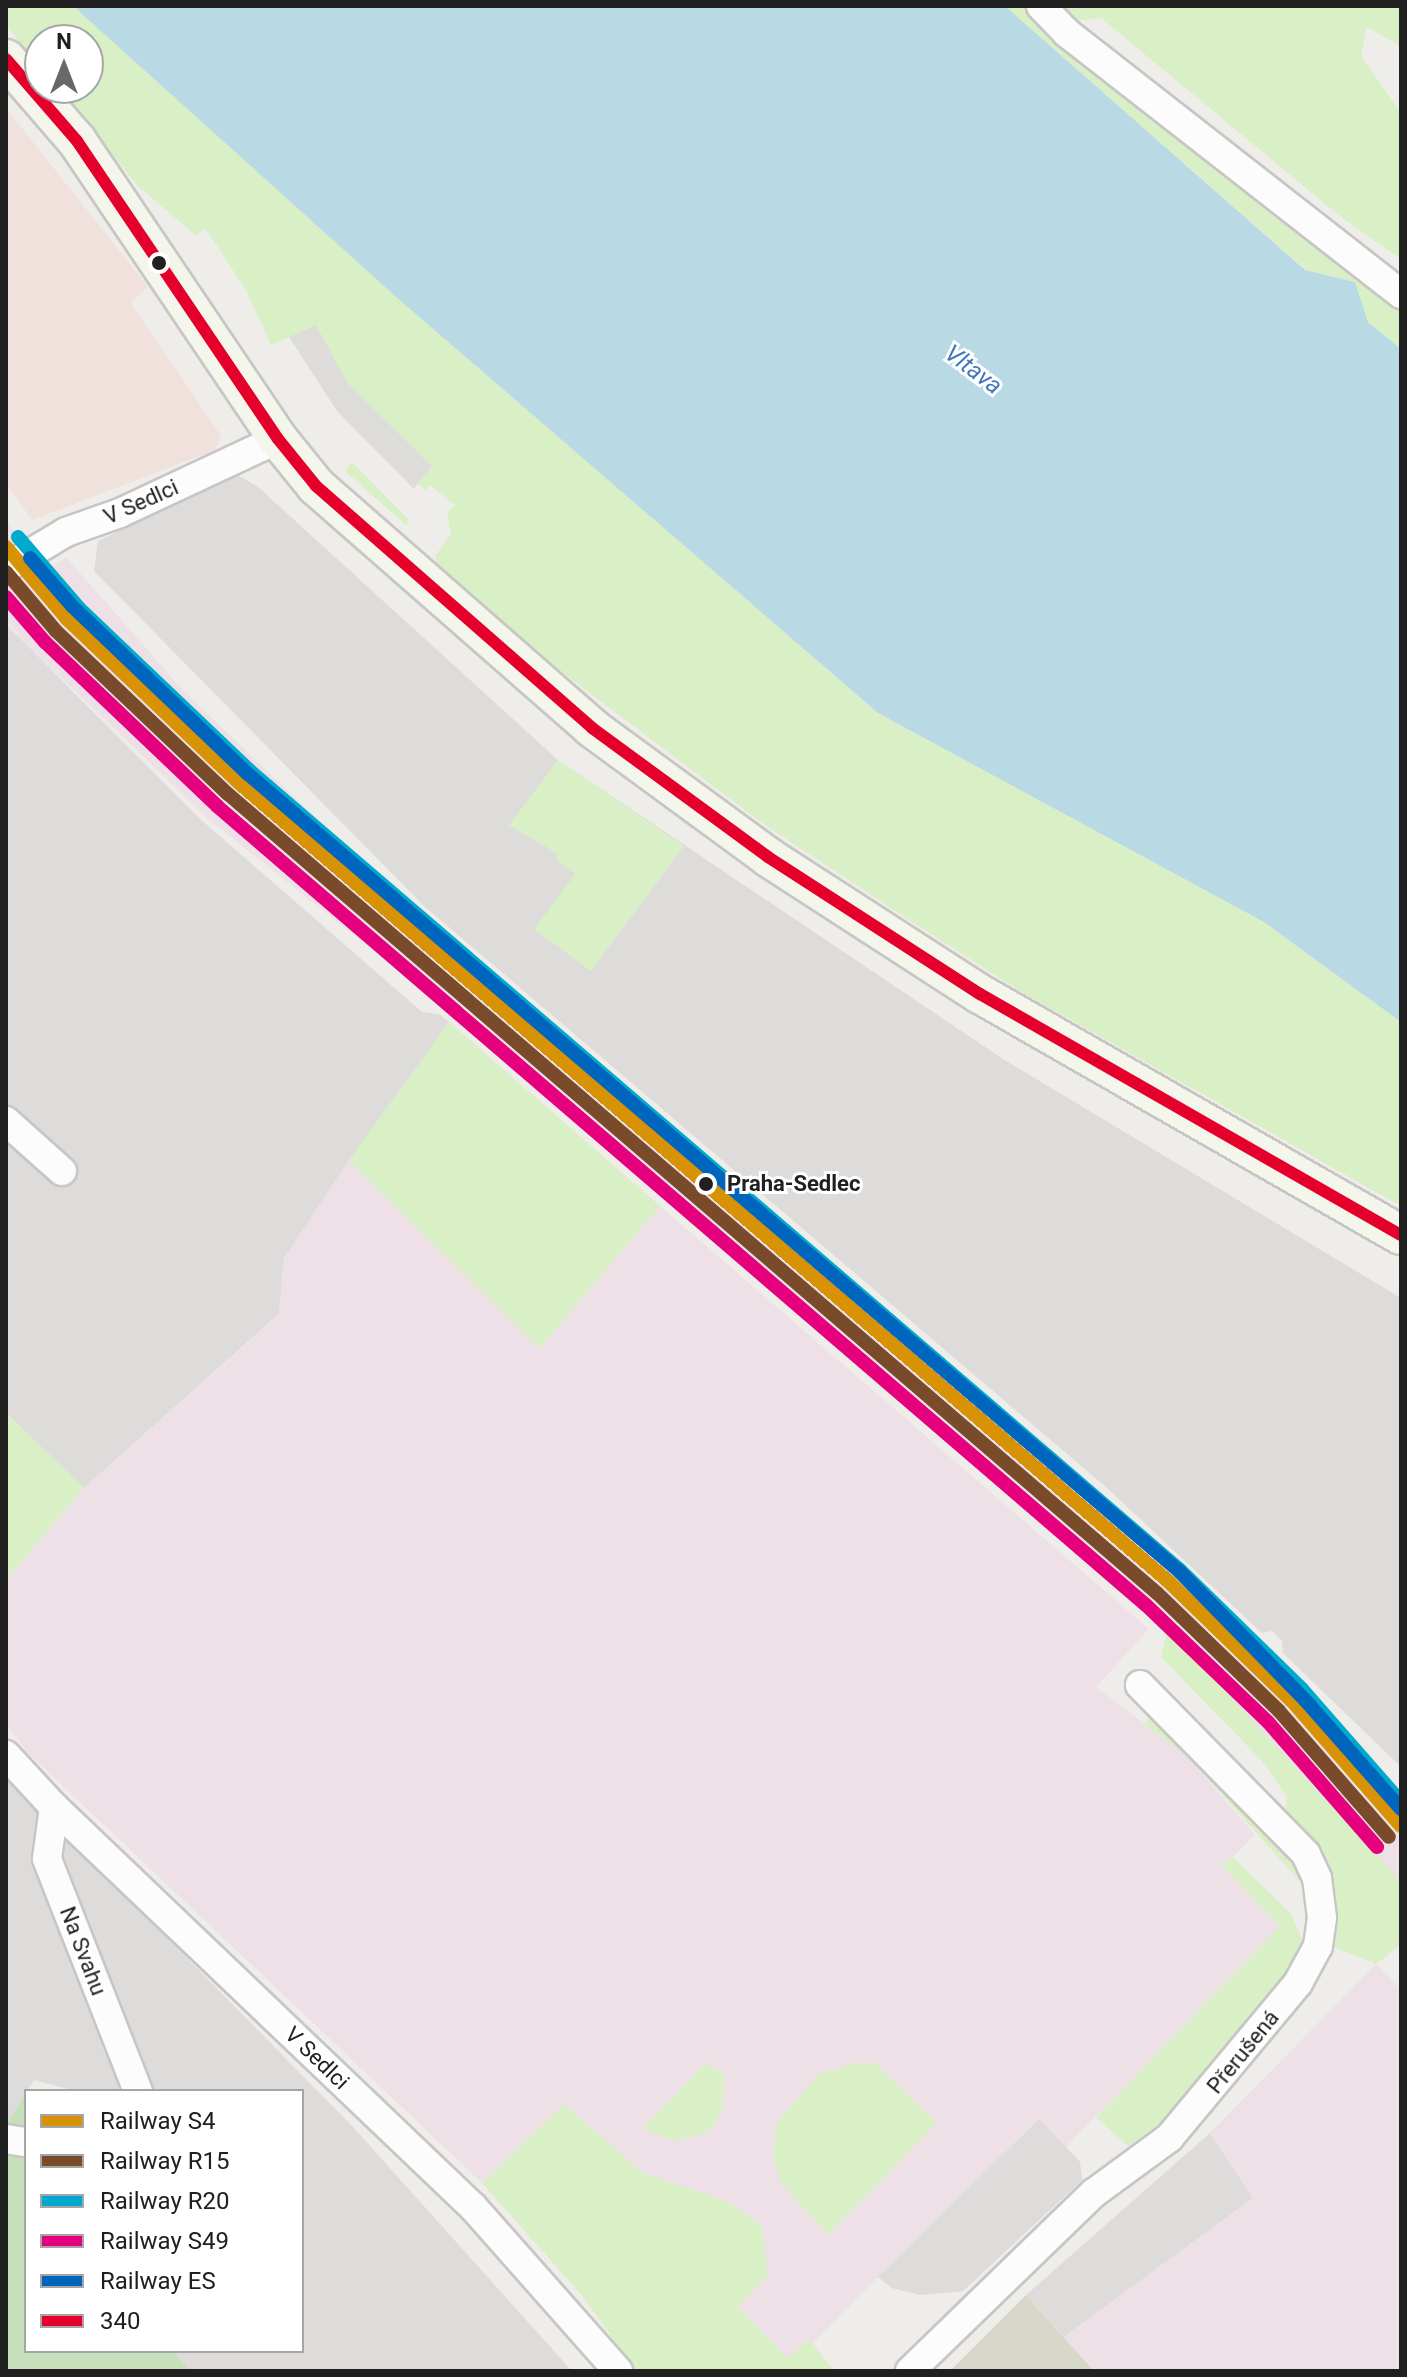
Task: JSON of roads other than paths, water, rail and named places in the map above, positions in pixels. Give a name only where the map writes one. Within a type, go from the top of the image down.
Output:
[{"type":"main road","points":[[6,59],[77,141],[278,439],[327,496],[518,666],[592,728],[768,857],[980,994],[1401,1235]]},
{"type":"street","points":[[1041,6],[1067,33],[1401,294]]},
{"type":"street","name":"V Sedlci","points":[[6,568],[66,532],[120,513],[278,439]]},
{"type":"street","points":[[6,1121],[62,1171]]},
{"type":"street","name":"Přerušená","points":[[910,2371],[1094,2193],[1169,2138],[1271,2019],[1311,1965],[1318,1946],[1318,1891],[1306,1854],[1140,1685]]},
{"type":"street","name":"V Sedlci","points":[[6,1755],[54,1807],[473,2207],[618,2371]]},
{"type":"street","name":"Na Svahu","points":[[54,1807],[47,1859],[137,2089]]},
{"type":"water","name":"Vltava","points":[[73,6],[1005,6],[1305,270],[1355,282],[1368,322],[1401,349],[1401,1022],[1264,922],[878,713],[395,296],[104,34],[104,24],[93,24]]},
{"type":"rail line","name":"R20","points":[[18,537],[79,608],[249,770],[1179,1569],[1302,1689],[1401,1802]]},
{"type":"rail line","name":"S4","points":[[6,547],[67,619],[238,782],[1168,1581],[1291,1700],[1401,1826]]},
{"type":"rail line","name":"ES","points":[[30,558],[72,606],[248,774],[1180,1572],[1305,1700],[1401,1809]]},
{"type":"rail line","name":"R15","points":[[6,572],[56,631],[228,794],[1157,1593],[1279,1711],[1389,1837]]},
{"type":"rail line","name":"S49","points":[[6,597],[45,642],[217,806],[1146,1605],[1268,1722],[1377,1847]]},
{"type":"place","name":"Praha-Sedlec","points":[[706,1184]]}]
